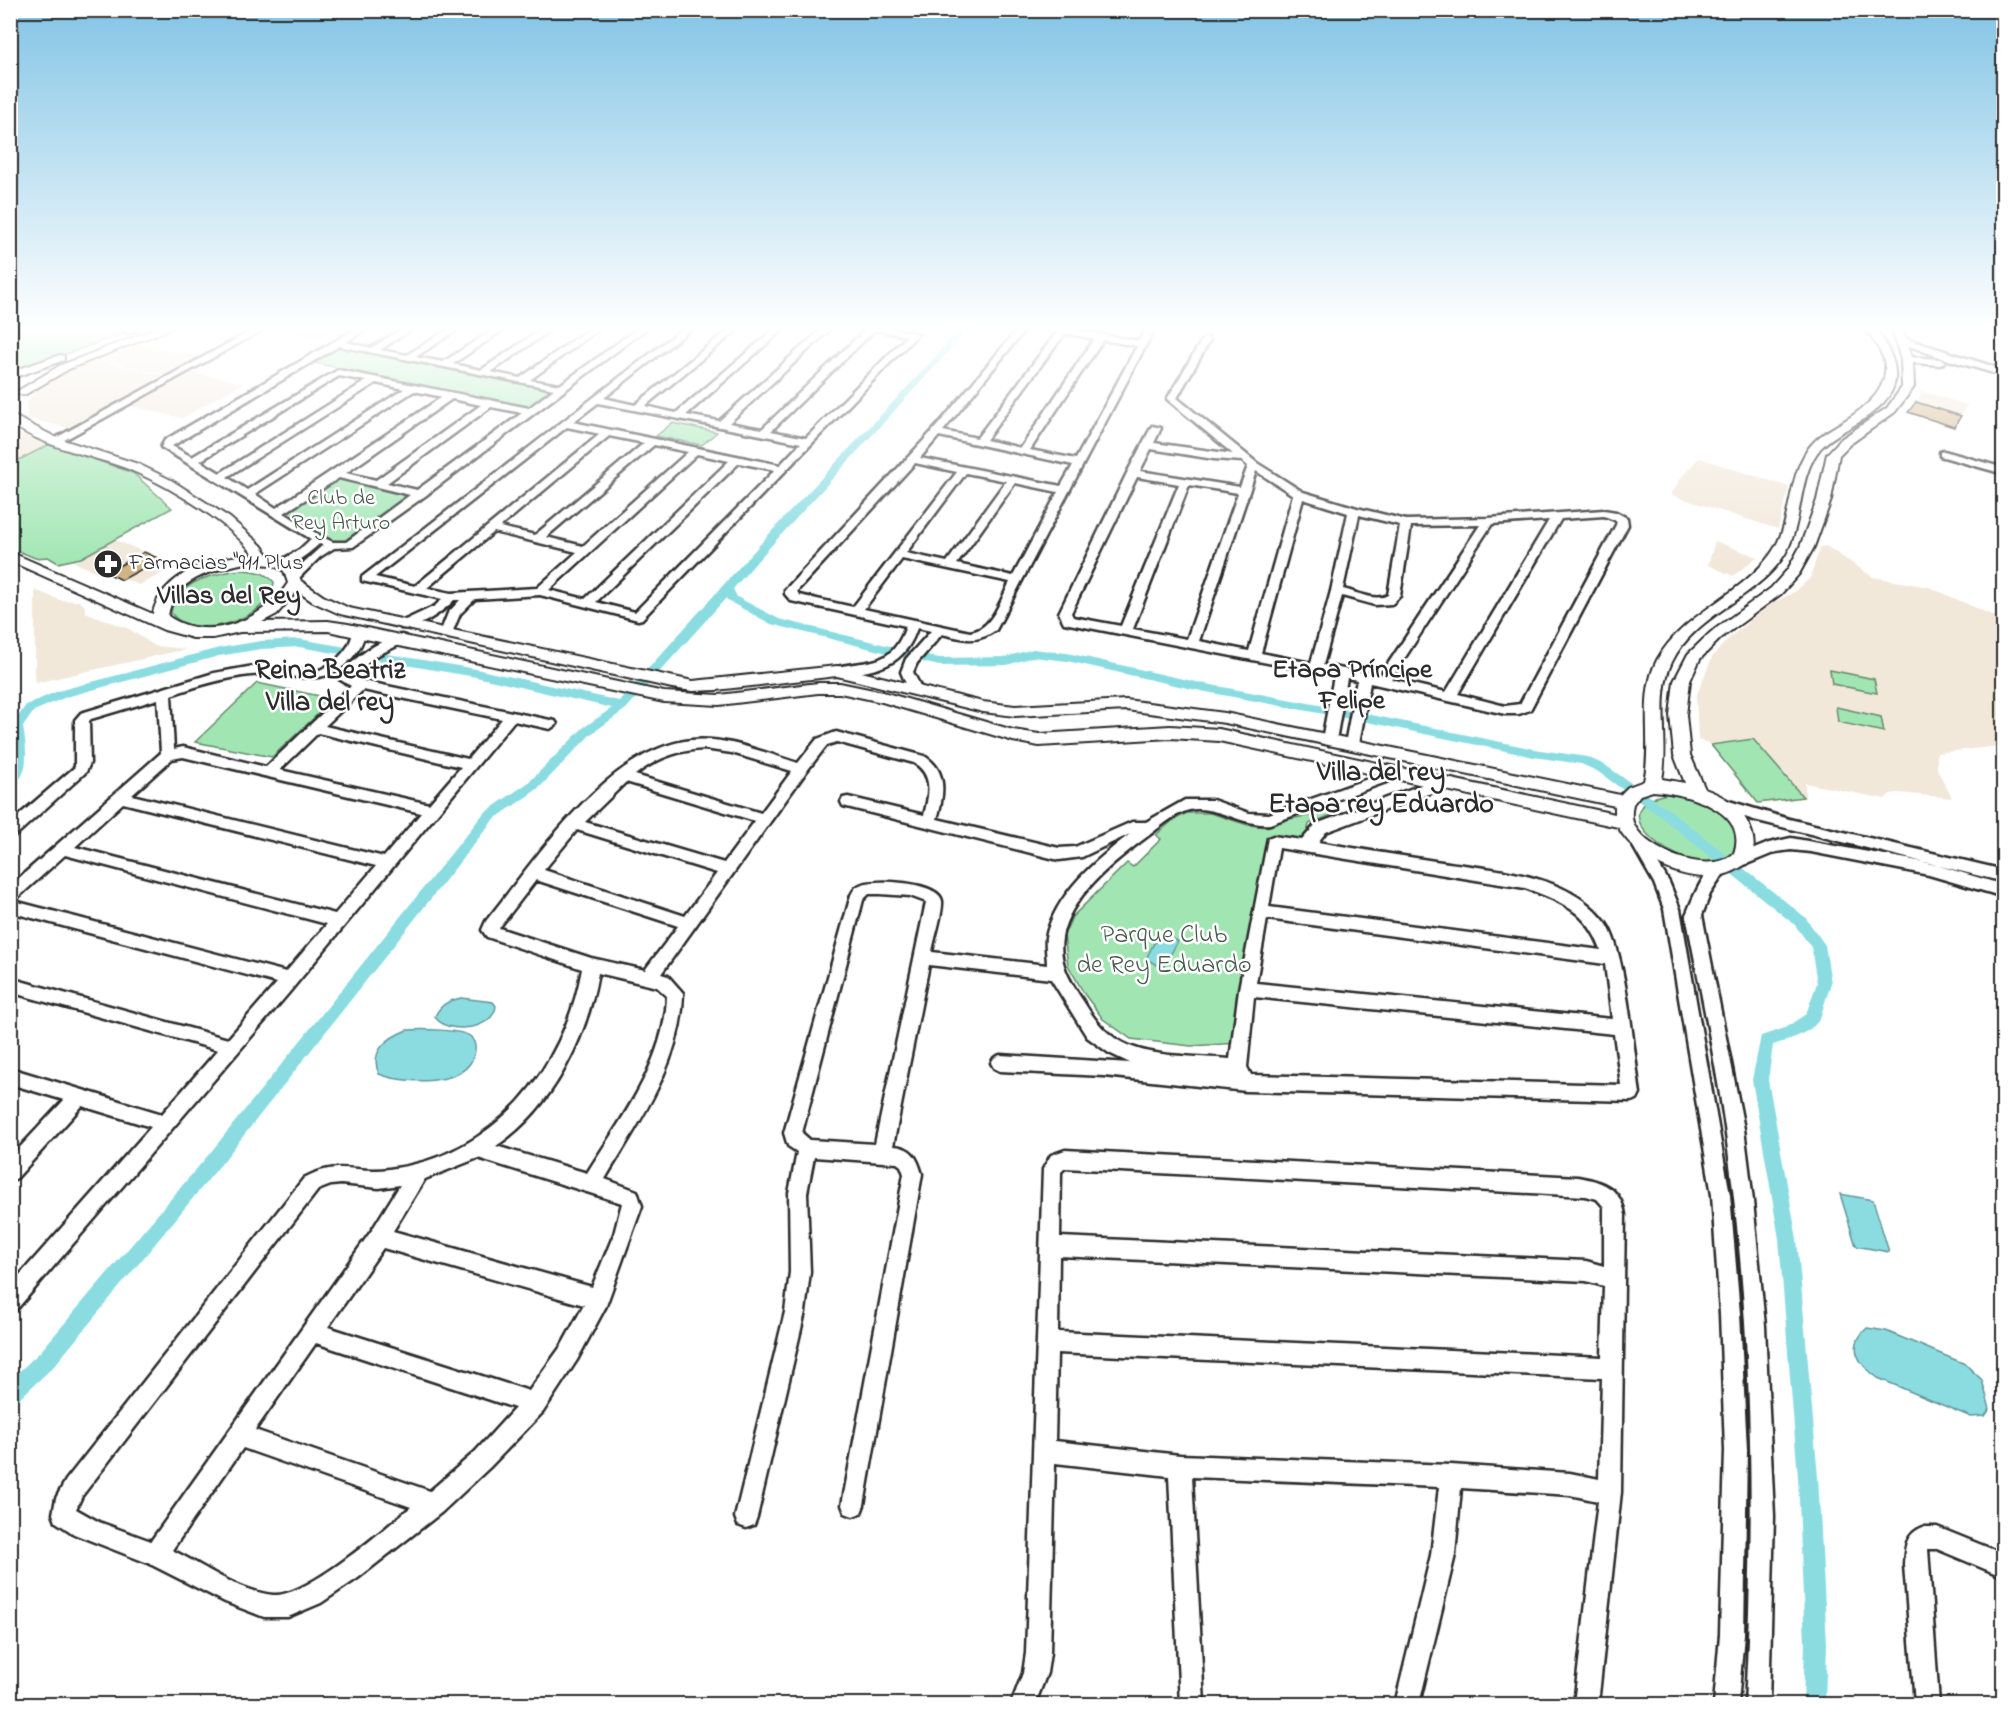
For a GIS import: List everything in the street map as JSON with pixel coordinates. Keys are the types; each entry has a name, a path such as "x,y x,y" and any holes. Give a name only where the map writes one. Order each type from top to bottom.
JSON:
{"street":[{"path":"55,441 119,406"},
{"path":"230,406 169,442 166,447 193,460 318,539 341,547 358,540 538,406"},
{"path":"193,460 282,406"},
{"path":"220,477 333,406"},
{"path":"248,494 384,406"},
{"path":"276,513 435,406"},
{"path":"378,484 486,406"},
{"path":"501,406 531,411"},
{"path":"589,406 366,579 451,597 540,591 638,616 845,406"},
{"path":"627,406 810,442"},
{"path":"678,416 690,406"},
{"path":"721,425 742,406"},
{"path":"764,433 790,406"},
{"path":"961,406 914,460 791,590 795,598 970,636 988,631 1066,490 1109,406"},
{"path":"980,442 1007,406"},
{"path":"1024,451 1054,406"},
{"path":"1156,428 1132,473 1065,617 1072,622 1383,681 1505,710 1519,710 1525,707 1622,525 1623,520 1619,516 1604,513 1556,518 1406,523 1354,511 1299,494 1248,461 1181,406"},
{"path":"1652,785 1657,754 1654,709 1657,679 1665,659 1678,642 1777,558 1789,526 1796,491 1814,449 1857,418 1869,406"},
{"path":"1697,791 1682,755 1678,715 1682,681 1693,657 1716,635 1776,591 1794,571 1807,547 1824,500 1833,454 1845,442 1895,406"},
{"path":"10,414 18,423 55,441 136,468 209,508 260,549 266,560"},
{"path":"567,424 783,470"},
{"path":"416,591 608,432"},
{"path":"938,433 1079,463"},
{"path":"537,539 651,442"},
{"path":"1147,445 1248,461"},
{"path":"540,591 695,451"},
{"path":"1944,454 2004,471"},
{"path":"586,604 736,460"},
{"path":"914,460 1066,490"},
{"path":"1191,645 1243,491 1248,461"},
{"path":"856,611 964,469"},
{"path":"1132,473 1243,491"},
{"path":"337,474 421,494"},
{"path":"950,566 1013,479"},
{"path":"1125,633 1185,482"},
{"path":"1254,657 1299,494"},
{"path":"1316,669 1337,591 1354,511"},
{"path":"1450,696 1556,518"},
{"path":"1383,681 1488,521"},
{"path":"1337,591 1375,601 1388,601 1394,597 1406,523"},
{"path":"492,528 585,550"},
{"path":"282,564 303,552 318,539"},
{"path":"239,627 278,607 290,595 295,580 316,555 331,545"},
{"path":"900,555 1017,580"},
{"path":"10,556 182,632 199,634 239,627 328,626 359,631 446,633 693,686 883,665 894,657 907,641 913,623"},
{"path":"169,627 160,618 160,606 168,594 182,581 223,563 266,560 282,564 290,569 295,580 318,599 403,632 664,697 719,700 818,688 840,688 883,697 1013,735 1039,740 1170,732 1219,735 1624,822"},
{"path":"446,633 454,613 471,596"},
{"path":"451,597 440,608 372,652 346,675 345,679 360,685 550,724"},
{"path":"915,690 907,672 911,662 939,630"},
{"path":"10,832 81,769 83,764 82,720 86,716 214,677 254,670 322,674 328,672 352,649 358,641 359,631"},
{"path":"837,670 983,707 1015,711 1126,705 1225,718 1624,802"},
{"path":"1329,740 1341,673"},
{"path":"1352,744 1364,678"},
{"path":"268,772 360,685"},
{"path":"164,692 168,755"},
{"path":"1337,697 1358,701"},
{"path":"1065,708 1120,715 1128,722 1124,730 1115,737"},
{"path":"1043,710 1027,721 1026,730 1036,735 1079,739"},
{"path":"10,1302 232,1047 512,715"},
{"path":"315,728 470,764"},
{"path":"650,978 822,742 836,737 919,759 929,765 934,772 935,803 929,822"},
{"path":"592,1183 657,1073 676,1011 675,993 662,981 591,965 490,930 575,824 621,776 658,753 688,745 717,746 801,769"},
{"path":"10,896 168,755 183,752 431,810"},
{"path":"1238,1067 1137,1058 1114,1048 1093,1032 1056,973 1054,938 1069,902 1102,862 1146,829 1185,805 1213,805 1259,820 1335,797 1398,773"},
{"path":"621,776 765,819"},
{"path":"1306,846 1322,828 1442,783"},
{"path":"1369,784 1389,804"},
{"path":"1726,1704 1732,1634 1736,1450 1730,1314 1721,1195 1672,909 1661,882 1624,822 1624,802 1634,791 1652,785 1674,785 1697,791 1718,803 1762,819 1810,832 1943,858 2004,876"},
{"path":"120,797 387,862"},
{"path":"1335,797 1354,817"},
{"path":"848,802 1059,854 1077,853 1132,827 1142,826 1146,829"},
{"path":"1718,803 1735,818 1745,834 1745,849 1737,862"},
{"path":"575,824 727,870"},
{"path":"1000,1063 1104,1068 1246,1083 1631,1093 1612,958 1601,928 1582,908 1556,893 1527,882 1273,842 1263,912 1247,990 1238,1067 1246,1083"},
{"path":"1637,842 1661,859 1691,869 1719,869 1774,847 1791,844 1929,869 2004,891"},
{"path":"63,849 338,921"},
{"path":"1719,869 1703,892 1694,915 1744,1199 1758,1358 1761,1638 1757,1704"},
{"path":"534,873 689,924"},
{"path":"853,1505 913,1174 909,1161 902,1155 807,1148 794,1140 793,1133 860,893 872,888 921,892 932,897 934,902 882,1153"},
{"path":"10,906 289,980"},
{"path":"1263,912 1612,958"},
{"path":"921,957 1056,973"},
{"path":"477,1149 592,1183 630,1197 632,1206 599,1299 585,1328 535,1404 493,1450 434,1504 335,1580 306,1597 276,1607 254,1601 155,1554 68,1518 64,1514 67,1498 311,1184 327,1175 386,1179 418,1173 477,1149 513,1120 539,1092 562,1054 578,1021 589,984 591,965"},
{"path":"10,985 232,1047"},
{"path":"1247,990 1621,1027"},
{"path":"10,1076 165,1123"},
{"path":"10,1172 80,1096"},
{"path":"746,1517 795,1312 800,1272 798,1192 807,1148"},
{"path":"1023,1704 1035,1673 1038,1653 1052,1169 1058,1161 1065,1159 1578,1186 1600,1190 1613,1203 1615,1215 1614,1369 1610,1492 1586,1704"},
{"path":"155,1554 379,1237 418,1173"},
{"path":"379,1237 599,1299"},
{"path":"1050,1246 1586,1271 1614,1279"},
{"path":"313,1332 535,1404"},
{"path":"1047,1342 1574,1365 1614,1369"},
{"path":"240,1436 434,1504"},
{"path":"1044,1451 1180,1466 1451,1476 1570,1484 1610,1492"},
{"path":"1180,1466 1192,1704"},
{"path":"1407,1704 1443,1555 1451,1476"},
{"path":"1927,1704 1917,1545 1923,1538 1937,1538 2004,1566"}],"shaded area":[{"path":"27,406 110,406 69,428 27,418"},
{"path":"131,406 203,406 182,418"},
{"path":"1928,406 1966,406 1961,416"},
{"path":"11,431 49,444 11,464"},
{"path":"1699,458 1789,487 1778,529 1671,495 1683,475"},
{"path":"115,540 142,551 101,574 74,562"},
{"path":"1715,541 1757,557 1733,576 1708,565"},
{"path":"1826,546 1873,577 1929,587 2003,620 2003,737 1999,746 1937,753 1937,769 1952,798 1898,793 1890,794 1885,799 1805,783 1805,798 1758,804 1708,743 1698,740 1696,697 1712,657 1729,638 1769,605 1796,591 1810,578 1820,547"},
{"path":"161,559 177,566 139,585 125,579"},
{"path":"35,590 60,600 79,601 85,606 85,612 129,629 155,646 187,649 35,683"}],"green space":[{"path":"672,423 717,432 702,445 656,436"},
{"path":"50,444 133,473 172,508 81,558 58,563 48,557 35,558 11,548 11,464"},
{"name":"Club de Rey Arturo","path":"337,474 421,494 358,540 331,545 276,513"},
{"path":"242,570 260,573 274,582 270,595 260,607 247,616 230,623 196,626 181,622 171,613 174,602 188,587 209,577"},
{"path":"1830,670 1874,679 1877,693 1832,684"},
{"path":"257,683 334,699 272,757 195,742"},
{"path":"1836,707 1881,717 1884,732 1838,722"},
{"path":"1753,739 1803,797 1758,803 1711,745"},
{"path":"1667,794 1698,800 1723,815 1730,823 1737,840 1732,855 1712,862 1694,860 1676,854 1647,834 1640,822 1639,811 1648,801"},
{"name":"Parque Club de Rey Eduardo","path":"1337,810 1339,812 1309,824 1306,839 1274,836 1239,1043 1191,1046 1131,1039 1103,1019 1085,995 1068,965 1064,935 1072,917 1127,863 1133,867 1161,839 1156,835 1172,821 1187,813 1210,813 1248,825 1267,827 1285,820"}],"water":[{"path":"1166,937 1178,941 1163,968 1146,959 1154,943"},
{"path":"461,998 493,1002 496,1006 487,1021 478,1025 457,1028 440,1022 435,1016 442,1006"},
{"path":"407,1030 440,1030 466,1034 473,1041 474,1055 459,1073 447,1078 418,1081 379,1074 376,1059 378,1052 387,1041"},
{"path":"1840,1194 1873,1200 1889,1252 1856,1246"},
{"path":"1867,1328 1886,1331 1965,1364 1982,1380 1990,1409 1985,1416 1971,1417 1878,1378 1865,1367 1856,1349 1857,1342"}],"building":[{"path":"1913,406 1929,406 1961,416 1954,427 1908,412"},
{"path":"144,552 160,559 122,580 106,573"}],"waterway":[{"path":"728,589 755,556 894,406"},
{"path":"622,706 728,589"},
{"path":"728,589 732,599 775,622 939,662 1007,661 1033,653 1067,657 1201,687 1367,718 1534,753 1583,760 1601,768 1666,814 1800,921 1818,945 1824,983 1812,1018 1790,1033 1766,1041 1760,1080 1788,1239 1808,1477 1816,1644 1814,1704"},
{"path":"10,782 15,777 20,764 17,727 30,708 62,694 219,652 261,645 299,643 476,673 622,706"},
{"path":"10,1394 47,1359 216,1158 488,817 534,785 587,731 622,706"}],"place":[{"name":"Farmacias \"911 Plus","path":"108,564"}],"district":[{"name":"Villas del Rey","path":"229,596"},
{"name":"Etapa Príncipe Felipe","path":"1352,686"},
{"name":"Reina Beatriz Villa del rey","path":"330,687"},
{"name":"Villa del rey Etapa rey Eduardo","path":"1381,789"}]}
